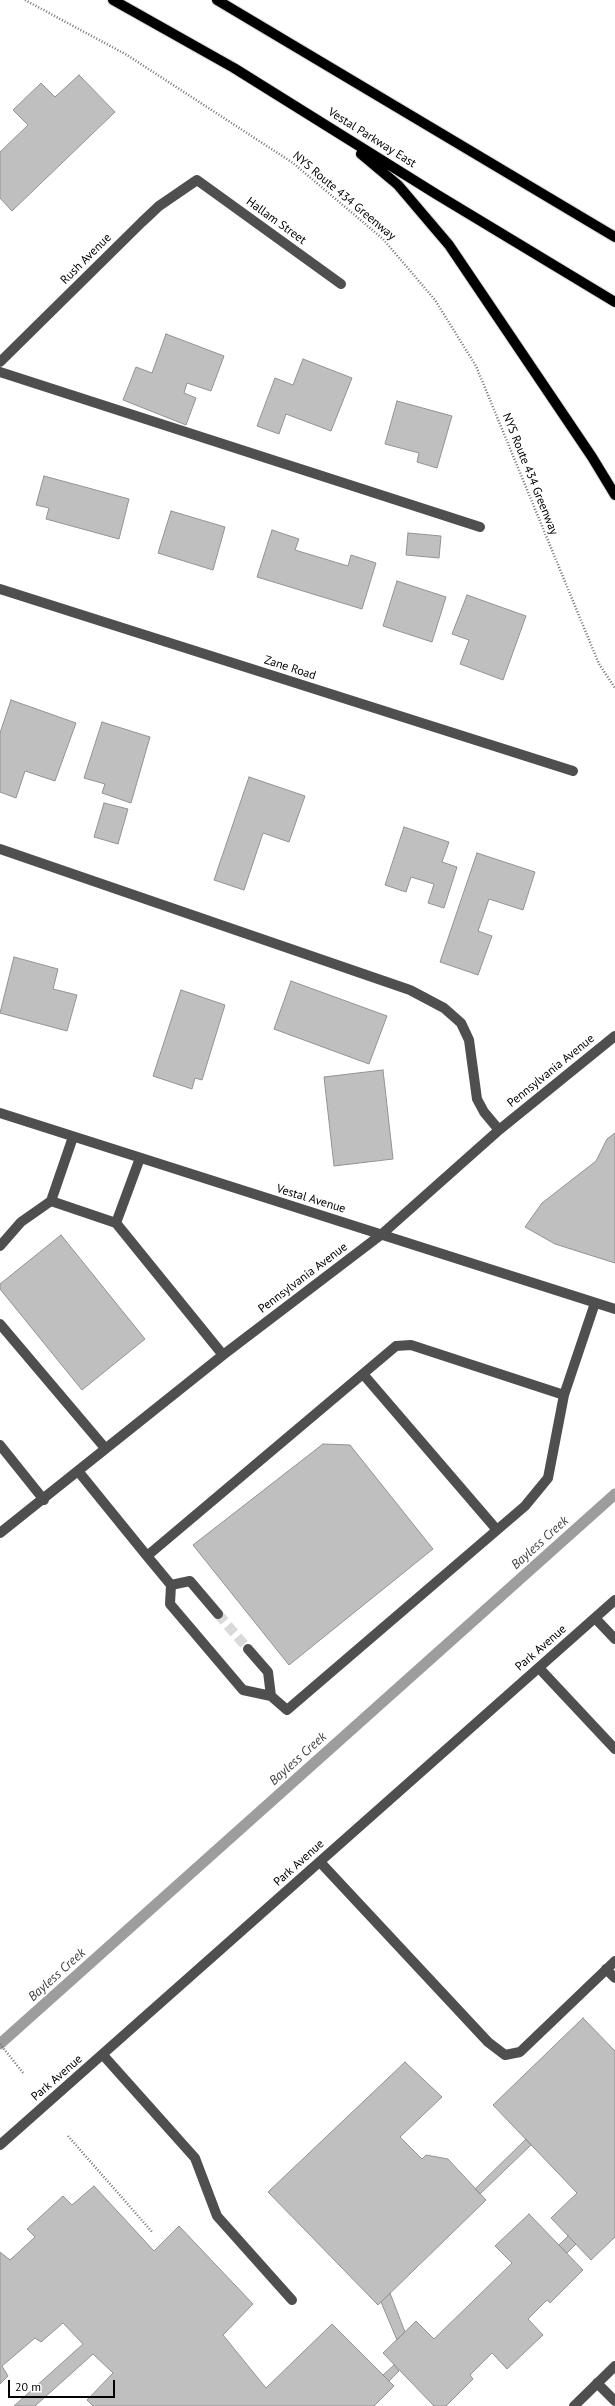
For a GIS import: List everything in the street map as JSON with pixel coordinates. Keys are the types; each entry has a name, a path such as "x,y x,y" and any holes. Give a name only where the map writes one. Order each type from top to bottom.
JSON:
{"main road":[{"name":"Vestal Parkway East","path":"113,0 227,64 436,194 615,302"},
{"path":"217,0 615,237"},
{"path":"300,109 352,146 393,180 433,225 592,457 615,496"}],"street":[{"name":"Hallam Street","path":"196,180 341,284"},
{"name":"Rush Avenue","path":"0,362 159,206 196,180"},
{"path":"0,372 480,527"},
{"name":"Zane Road","path":"0,589 573,771"},
{"path":"0,849 410,990 444,1008 460,1023 469,1040 477,1099 484,1112 499,1130"},
{"name":"Pennsylvania Avenue","path":"0,1533 44,1500 105,1448 223,1355 382,1234 499,1130 615,1036"},
{"name":"Vestal Avenue","path":"0,1113 615,1309"},
{"path":"0,1246 21,1222 51,1201 73,1137"},
{"path":"116,1224 140,1158"},
{"path":"51,1201 116,1224 223,1355"},
{"path":"78,1471 171,1585 170,1604 243,1690 271,1696 287,1710 525,1506 548,1478 564,1395 595,1303"},
{"path":"0,1324 105,1448"},
{"path":"146,1556 396,1346 412,1345 564,1395"},
{"path":"363,1374 497,1530"},
{"path":"0,1445 44,1500"},
{"path":"171,1585 190,1582 218,1614"},
{"name":"Park Avenue","path":"0,2145 615,1600"},
{"path":"595,1618 615,1639"},
{"path":"248,1649 268,1672 271,1696"},
{"path":"539,1668 615,1749"},
{"path":"320,1862 488,2042 505,2055 520,2052 615,1961"},
{"path":"606,1969 615,1978"},
{"path":"103,2055 195,2158 217,2216 292,2300"},
{"path":"574,2406 615,2366"},
{"path":"597,2383 615,2401"}],"path":[{"name":"NYS Route 434 Greenway","path":"25,0 127,55 286,159 383,239 435,300 476,366 598,664 615,688"},
{"path":"0,2044 24,2074"},
{"path":"68,2136 153,2233"}],"building":[{"path":"79,75 115,112 12,211 0,198 0,152 28,125 13,110 41,83 55,97"},
{"path":"166,334 224,356 211,391 187,383 184,393 196,398 186,425 123,400 136,367 152,373"},
{"path":"303,359 352,378 331,431 286,414 279,434 257,426 275,378 293,385"},
{"path":"397,401 452,416 437,468 417,462 419,453 385,444"},
{"path":"44,476 129,499 119,539 46,519 49,508 36,505"},
{"path":"171,511 225,527 213,570 158,553"},
{"path":"272,530 299,539 295,550 348,566 351,555 376,563 362,609 257,577"},
{"path":"408,533 441,536 439,558 406,555"},
{"path":"397,581 446,597 432,642 383,626"},
{"path":"467,595 526,616 503,680 460,664 469,640 452,634"},
{"path":"11,700 76,723 55,781 25,771 16,798 0,792 0,733"},
{"path":"102,722 150,737 131,803 102,793 105,784 84,778"},
{"path":"249,777 305,796 289,842 263,833 244,890 214,880"},
{"path":"104,803 128,809 118,844 94,837"},
{"path":"404,827 449,842 442,862 457,867 444,908 428,903 434,884 411,877 406,892 385,885"},
{"path":"477,853 535,872 523,910 489,899 478,931 492,936 478,975 440,962"},
{"path":"14,957 58,969 53,989 77,995 67,1031 0,1013"},
{"path":"291,981 387,1016 369,1064 274,1029"},
{"path":"181,990 225,1005 202,1080 195,1078 192,1089 153,1076"},
{"path":"383,1070 393,1159 334,1166 324,1077"},
{"path":"615,1133 615,1263 555,1244 525,1227 542,1203 596,1161 607,1139"},
{"path":"61,1235 145,1339 82,1390 0,1289 0,1284"},
{"path":"323,1444 350,1445 433,1549 289,1665 193,1545"},
{"path":"583,2018 615,2051 615,2237 591,2260 551,2218 577,2193 493,2105"},
{"path":"405,2062 442,2097 400,2137 422,2159 426,2155 448,2159 486,2200 378,2305 268,2192"},
{"path":"526,2139 531,2145 480,2194 475,2189"},
{"path":"94,2186 154,2251 179,2226 253,2304 223,2335 266,2388 332,2324 394,2386 374,2406 93,2406 87,2400 113,2373 93,2354 35,2406 14,2406 83,2344 63,2323 41,2342 35,2338 2,2366 8,2376 0,2384 0,2252 10,2260 35,2237 27,2229 63,2196 72,2205"},
{"path":"529,2214 583,2270 550,2303 547,2300 528,2319 543,2335 507,2369 492,2353 470,2375 473,2379 446,2406 434,2406 383,2353 416,2321 434,2339 512,2263 495,2246"},
{"path":"568,2236 576,2244 567,2253 559,2245"},
{"path":"390,2293 405,2332 397,2340 381,2302"},
{"path":"394,2365 399,2371 389,2381 383,2375"}],"waterway":[{"name":"Bayless Creek","path":"0,2044 615,1494"}],"tunnel":[{"path":"218,1614 248,1649"}]}
